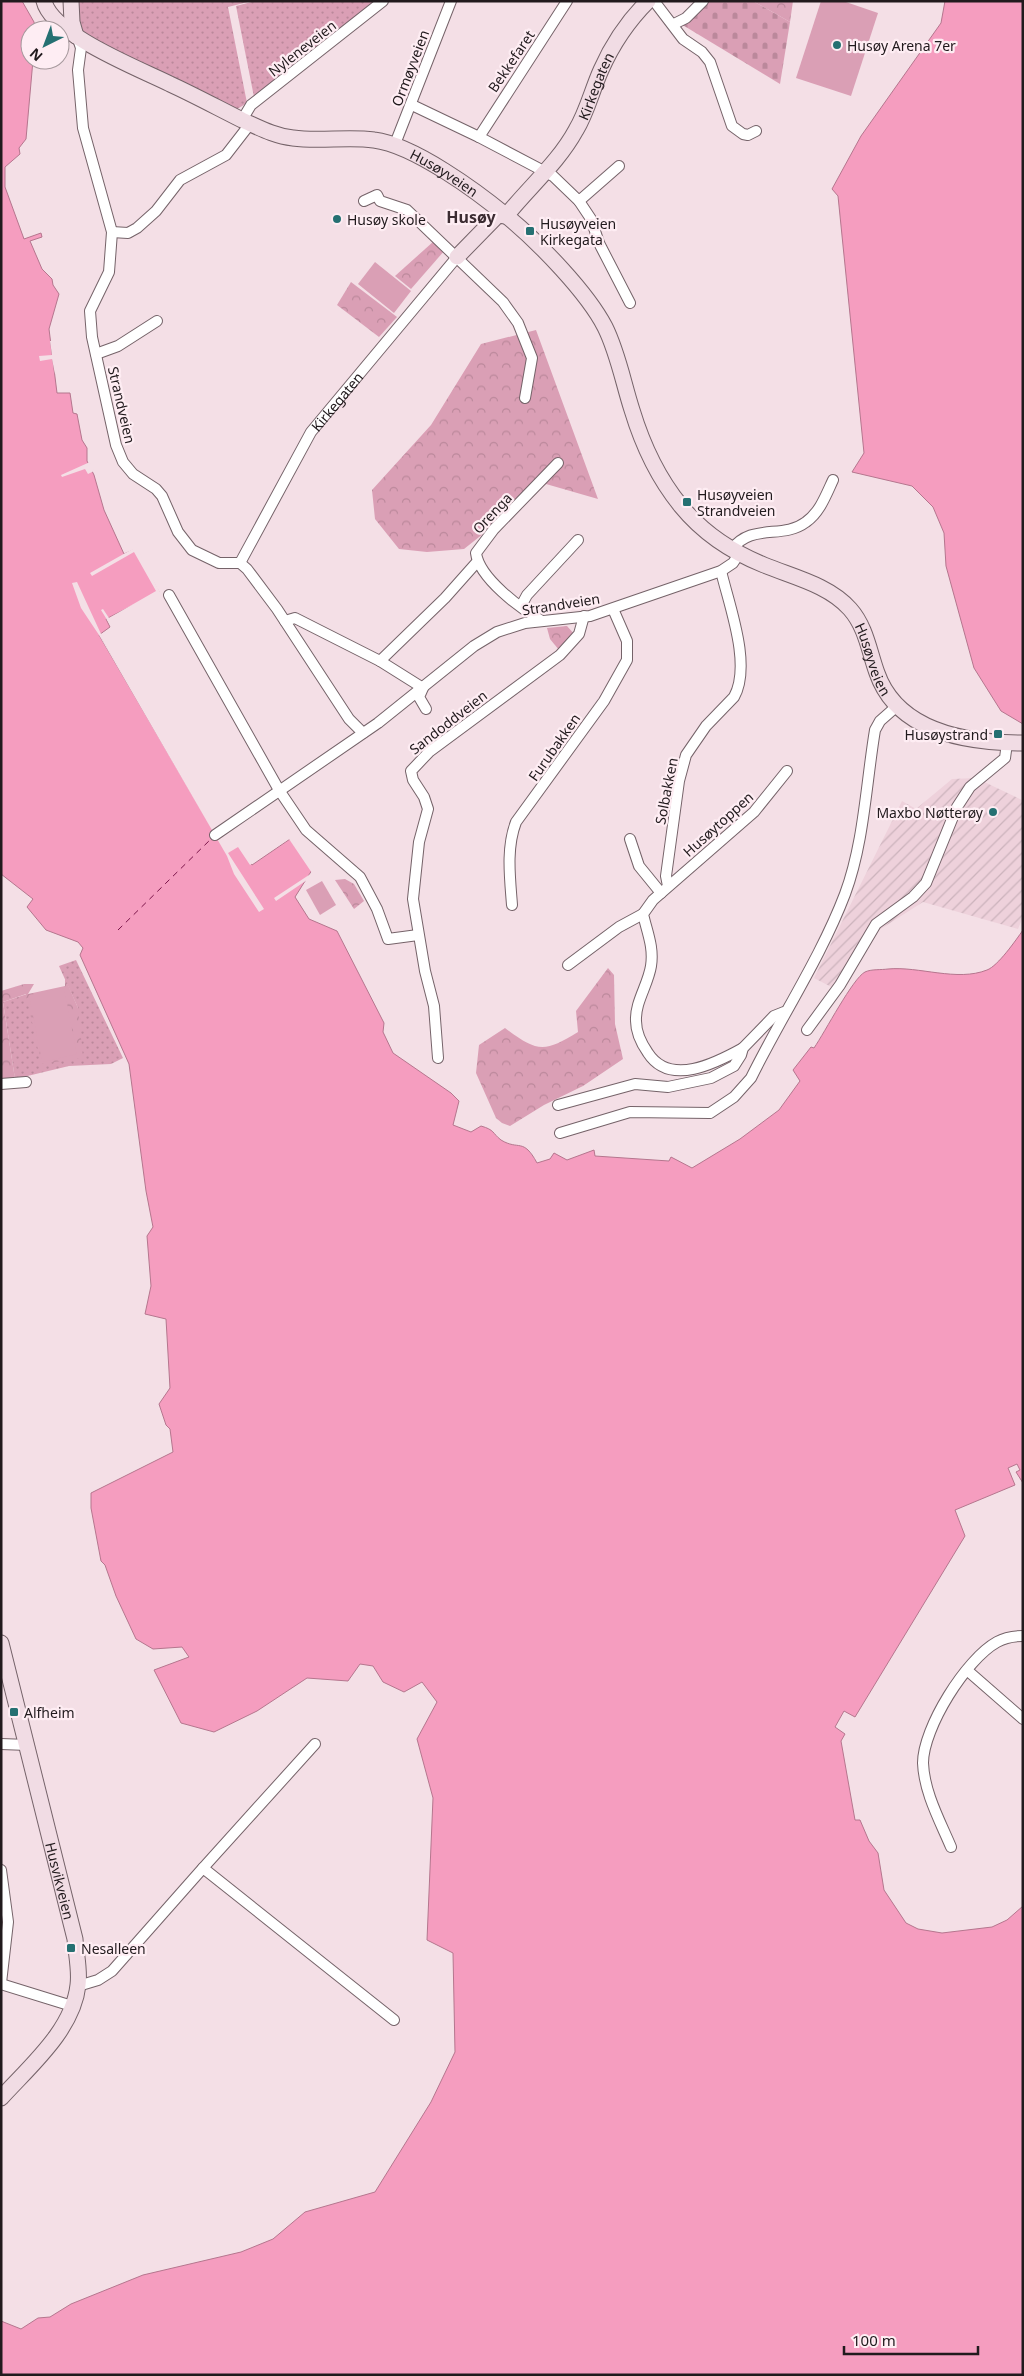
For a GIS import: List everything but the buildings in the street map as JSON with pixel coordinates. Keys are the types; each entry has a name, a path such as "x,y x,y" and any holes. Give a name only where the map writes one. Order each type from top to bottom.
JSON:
{"main road":[{"name":"Husøyveien","path":"44,1 48,12 76,36 101,51 246,122 268,132 292,138 374,140 395,144 437,167 506,216 558,264 597,314 614,349 640,433 665,484 696,522 735,552 819,587 843,602 862,626 877,676 884,690 896,706 915,721 940,732 978,741 1023,743"},
{"path":"71,1 72,22 76,36"},
{"name":"Kirkegaten","path":"456,257 498,215 506,216 545,172 577,128 601,70 618,39 635,14 648,1"},
{"name":"Husvikveien","path":"1,1643 75,1939 78,1986 72,2006 51,2042 1,2098"}],"street":[{"name":"Nyleneveien","path":"112,232 128,233 138,228 156,211 180,180 226,155 246,122 251,105 383,1"},
{"name":"Ormøyveien","path":"395,144 412,105 451,1"},
{"name":"Bekkefaret","path":"479,137 567,1"},
{"path":"654,1 674,24 683,39 702,52 710,62 732,126 743,134 748,135 756,131"},
{"path":"674,24 686,18 703,1"},
{"name":"Strandveien","path":"76,36 81,48 78,70 83,128 112,232 109,272 90,311 92,338 110,421 123,462 133,474 156,489 162,496 178,532 192,550 219,563 240,563"},
{"path":"412,105 479,137 553,176 579,201 591,219 599,243 630,302"},
{"path":"579,201 619,166"},
{"path":"364,201 378,195 380,201 407,210 503,302 526,339 532,358 525,398"},
{"name":"Kirkegaten","path":"240,563 311,432 456,257"},
{"name":"Strandveien","path":"96,354 118,346 157,322"},
{"name":"Orenga","path":"477,562 476,553 484,540 558,463"},
{"path":"735,552 738,541 747,536 785,530 805,524 821,505 833,480"},
{"path":"521,606 527,595 578,540"},
{"name":"Strandveien","path":"215,835 363,733 474,646 497,632 516,625 584,616 613,609 721,571 733,563 735,552"},
{"path":"380,660 445,598 477,562 499,589 542,621"},
{"path":"240,563 247,569 284,621 349,719 363,733"},
{"name":"Solbakken","path":"665,889 682,765 694,742 739,689 739,647 721,571"},
{"path":"169,595 279,790 306,830 360,877 371,897 388,939 418,935"},
{"name":"Furubakken","path":"512,905 510,864 512,834 516,822 604,701 627,660 627,641 613,609"},
{"name":"Sandoddveien","path":"438,1058 434,1006 418,935 413,898 419,842 428,809 424,797 413,780 411,771 429,752 560,655 579,634 584,616"},
{"path":"284,621 296,618 380,660 422,688 419,697 426,709"},
{"path":"560,1133 630,1112 705,1114 717,1110 743,1088 751,1078 784,1012 825,938 845,894 857,856 875,730 880,721 896,706"},
{"path":"807,1030 840,985 876,924 913,897 926,883 957,807 970,787 1006,758 1007,743"},
{"name":"Husøytoppen","path":"568,965 619,927 643,914 648,906 665,889 754,812 787,771"},
{"path":"630,839 639,866 665,889"},
{"path":"643,914 652,947 651,967 636,1019 637,1033 652,1059 668,1069 680,1071 707,1065 743,1048 774,1016 784,1012"},
{"path":"558,1105 635,1084 668,1087 705,1079 734,1066 742,1055 743,1048"},
{"path":"1,1084 26,1082"},
{"path":"951,1847 929,1794 924,1772 924,1755 934,1719 968,1671 995,1643 1023,1636"},
{"path":"968,1671 1023,1719"},
{"path":"1,1744 28,1745"},
{"path":"78,1986 98,1980 112,1972 315,1744"},
{"path":"203,1868 394,2020"},
{"path":"1,1870 8,1922 1,1983 72,2006"}],"shaded area":[{"path":"1,1 22,1 33,20 20,20 20,70 32,70 26,139 19,148 20,154 5,167 5,187 24,239 41,233 42,237 30,241 42,269 52,279 53,285 59,294 49,329 57,393 70,393 73,413 77,414 82,440 87,448 87,461 94,475 104,510 124,554 135,549 159,592 106,619 110,627 99,635 226,852 238,845 252,865 290,839 312,870 295,897 309,919 337,931 384,1023 383,1032 393,1053 451,1093 459,1101 453,1125 471,1132 481,1126 489,1129 501,1140 512,1145 524,1147 537,1163 550,1159 554,1153 567,1160 594,1150 595,1156 669,1161 671,1157 692,1168 740,1139 779,1110 800,1081 793,1070 811,1047 814,1048 846,994 865,972 900,969 963,974 987,970 1006,952 1023,930 1023,1483 1016,1472 1020,1470 1017,1464 1008,1468 1015,1485 955,1510 965,1536 855,1717 844,1711 835,1727 845,1734 841,1741 855,1820 860,1820 869,1841 878,1853 884,1890 906,1923 918,1929 942,1933 992,1927 1007,1920 1023,1906 1023,2375 1,2375 1,2321 21,2329 38,2318 50,2317 71,2304 143,2275 241,2252 273,2239 305,2212 375,2192 431,2102 455,2052 453,1953 427,1940 433,1798 417,1739 437,1702 422,1682 404,1692 383,1682 373,1666 360,1664 348,1681 307,1678 257,1711 214,1732 181,1723 154,1670 189,1657 182,1647 153,1649 136,1639 116,1596 105,1565 101,1561 91,1508 91,1493 173,1452 170,1429 166,1425 159,1404 170,1388 166,1319 145,1314 151,1286 147,1236 153,1227 146,1191 129,1064 80,955 83,948 78,942 46,930 27,907 33,899 1,874"},
{"path":"945,1 1023,1 1023,724 1001,711 974,668 946,566 944,533 933,507 912,486 852,472 864,453 838,196 832,189 861,136 941,23"},
{"path":"976,778 1022,800 1023,803 1023,917 1018,929 923,902 879,930 841,992 814,978 902,801 916,809 952,779"}],"green space":[{"path":"76,1 252,1 228,7 247,103 234,111 92,40 79,28"},
{"path":"255,1 376,1 254,97 236,6"},
{"path":"706,1 753,1 790,22 780,84 681,24"},
{"path":"753,1 793,1 790,22"},
{"name":"Husøy Arena 7er","path":"821,1 843,1 878,13 851,96 796,78"},
{"path":"434,241 445,250 411,289 395,276"},
{"path":"375,262 411,291 394,313 358,284"},
{"path":"351,282 397,317 379,337 337,305"},
{"path":"536,330 598,499 546,484 464,549 427,552 399,549 375,519 372,490 431,425 481,344"},
{"path":"567,626 575,635 559,650 550,639 547,628"},
{"path":"345,879 354,884 364,901 354,909 335,880"},
{"path":"322,881 336,905 320,915 306,890"},
{"path":"76,960 123,1058 111,1064 69,1066 15,1079 3,1002 27,994 78,1008 59,966"},
{"path":"608,968 614,975 615,1024 623,1059 583,1086 544,1105 510,1126 502,1123 496,1118 476,1073 479,1045 505,1028 525,1042 541,1047 557,1044 578,1032 576,1011"},
{"path":"65,978 78,1008 83,1058 41,1064 26,994 3,1002 15,1079 1,1080 1,991 24,984 34,984 28,994 65,986"},
{"path":"64,988 77,1054 42,1062 29,995"}],"pier":[{"path":"50,341 53,341 57,373 55,374 52,359 40,361 39,356 52,355"},
{"path":"90,462 94,471 88,474 85,469 62,477 61,475"},
{"path":"136,547 161,594 109,620 112,628 101,610 103,609 109,618 156,591 134,552 92,576 90,573"},
{"path":"77,582 101,634 112,628 101,637 227,849 239,843 252,862 291,837 315,869 310,878 276,901 274,898 312,873 289,839 250,865 238,847 228,853 264,909 259,912 234,874 227,856 99,635 81,608 72,583"}],"ferry route":[{"path":"118,930 212,838"}],"place":[{"name":"Husøy Arena 7er","path":"837,45"},
{"name":"Husøy skole","path":"337,219"},
{"name":"Husøyveien Kirkegata","path":"530,231"},
{"name":"Husøyveien Strandveien","path":"687,502"},
{"name":"Husøystrand","path":"998,734"},
{"name":"Maxbo Nøtterøy","path":"993,812"},
{"name":"Alfheim","path":"14,1712"},
{"name":"Nesalleen","path":"71,1948"}],"district":[{"name":"Husøy","path":"471,217"}]}
